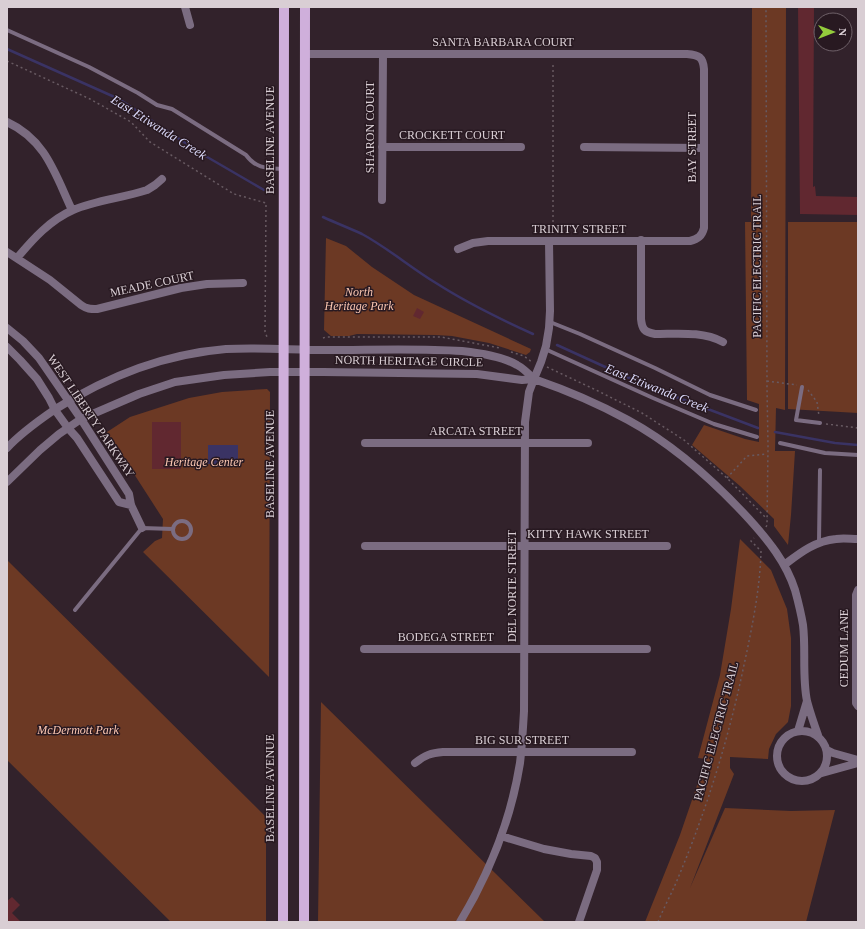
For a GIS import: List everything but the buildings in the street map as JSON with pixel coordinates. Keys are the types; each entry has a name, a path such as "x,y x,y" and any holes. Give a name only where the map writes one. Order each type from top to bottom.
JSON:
{"main road":[{"name":"BASELINE AVENUE","path":"283,922 284,7"},
{"path":"304,922 305,7"}],"street":[{"path":"185,7 190,25"},
{"name":"SANTA BARBARA COURT","path":"305,54 687,54 700,57"},
{"name":"SHARON COURT","path":"382,200 383,54"},
{"name":"BAY STREET","path":"700,57 704,63 704,228 700,237"},
{"path":"7,122 20,128 32,138 44,152 72,210"},
{"name":"CROCKETT COURT","path":"382,147 521,147"},
{"path":"584,147 704,148"},
{"path":"7,252 17,258 38,234 60,217 72,210 147,190 155,186 162,179"},
{"name":"TRINITY STREET","path":"458,249 472,243 488,241 690,241 700,237"},
{"path":"641,240 641,319 644,330 648,333 654,334 705,335 723,342"},
{"name":"DEL NORTE STREET","path":"460,922 487,870 501,836 515,788 521,752 524,711 524,443 526,412 530,392 545,348 549,325 549,241"},
{"name":"MEADE COURT","path":"17,258 50,280 86,308 91,309 181,288 207,284 243,283"},
{"name":"WEST LIBERTY PARKWAY","path":"7,328 39,358 81,419 129,494 131,505 142,528"},
{"name":"WEST LIBERTY PARKWAY","path":"7,347 37,379 55,410 77,438 119,502 131,505"},
{"name":"NORTH HERITAGE CIRCLE","path":"8,444 68,400 111,378 170,358 197,353 227,349 450,350 476,352 497,357 515,363 534,379 591,401 628,420 665,444 691,464 712,481 736,505 774,549 784,565 794,588 800,607 803,625 807,700"},
{"name":"NORTH HERITAGE CIRCLE","path":"7,482 40,450 81,419 139,394 175,382 224,375 284,372 462,374 488,375 522,380 534,379"},
{"name":"ARCATA STREET","path":"365,443 588,443"},
{"path":"784,565 804,550 819,542 837,539 858,539"},
{"name":"KITTY HAWK STREET","path":"365,546 668,546"},
{"name":"CEDUM LANE","path":"858,590 856,595 856,704 858,706"},
{"name":"BODEGA STREET","path":"364,649 647,649"},
{"path":"798,731 807,700"},
{"path":"807,700 818,736"},
{"path":"822,773 827,762 827,750 825,744 818,736 808,731 798,731 785,737 780,743 777,758 782,772 794,780 802,782 822,773 858,763"},
{"path":"827,750 858,760"},
{"name":"BIG SUR STREET","path":"416,763 426,755 434,753 632,752"},
{"path":"501,836 544,849 591,856 595,858 598,866 597,870 578,922"}],"lane":[{"path":"7,30 89,67 138,93 157,105 172,109 246,155 250,160 262,168 283,169"},
{"path":"549,325 580,334 710,395 756,410"},
{"path":"545,348 653,398 714,424 757,437"},
{"path":"802,387 796,420 820,424"},
{"path":"780,443 824,453 858,455"},
{"path":"819,542 820,470"},
{"path":"184,520 191,526 192,532 188,537 180,539 175,535 173,529 178,522 184,520"},
{"path":"75,610 142,528 173,529"}],"path":[{"name":"PACIFIC ELECTRIC TRAIL","path":"766,7 767,525"},
{"path":"7,61 90,100 131,122 150,142 234,194 266,204 266,337"},
{"path":"553,232 554,62"},
{"path":"820,424 858,428"},
{"path":"767,519 728,478 747,456 768,454"},
{"name":"PACIFIC ELECTRIC TRAIL","path":"658,922 678,879 706,806 738,694 749,641 760,572 760,551 751,541"}],"green space":[{"path":"752,7 786,7 785,410 776,408 775,451 795,451 788,545 774,526 774,519 740,486 692,445 704,425 745,439 759,442 759,404 747,400 745,222 751,222"},
{"path":"788,222 858,222 858,413 788,409"},
{"name":"North Heritage Park","path":"326,238 346,246 372,267 414,295 531,349 530,352 526,355 489,343 452,336 357,334 349,336 331,336 324,330"},
{"name":"Heritage Center","path":"267,389 270,392 269,677 143,552 155,541 162,538 163,519 107,432 130,417 189,398 222,392"},
{"path":"740,539 771,570 787,609 791,638 791,706 788,722 776,734 769,749 768,759 730,757 730,768 734,774 690,888 725,808 791,811 835,810 806,922 645,922 680,835 706,759 698,758 720,675 731,609"},
{"name":"McDermott Park","path":"7,560 266,817 266,922 171,922 7,760"},
{"path":"321,702 545,922 318,922"}],"shaded area":[{"path":"208,445 238,445 238,464 208,464"}],"waterway":[{"name":"East Etiwanda Creek","path":"7,49 119,99 202,154 264,190"},
{"name":"East Etiwanda Creek","path":"323,217 362,234 460,297 496,317 533,334"},
{"name":"East Etiwanda Creek","path":"557,345 647,386 758,428"},
{"name":"East Etiwanda Creek","path":"775,432 835,443 858,445"}]}
